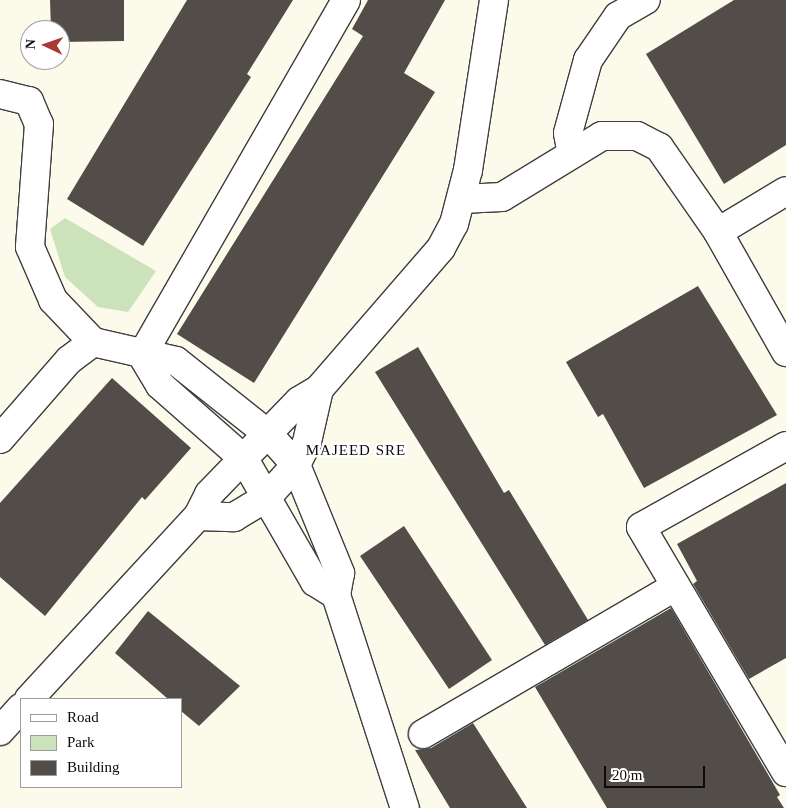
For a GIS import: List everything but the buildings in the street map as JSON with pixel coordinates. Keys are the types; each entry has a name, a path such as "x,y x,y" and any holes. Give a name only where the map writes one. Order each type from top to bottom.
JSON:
{"street":[{"path":"142,354 346,0"},
{"path":"30,698 198,516 209,494 270,435 299,400 319,389 441,248 462,199 494,0"},
{"path":"572,154 568,133 588,60 618,16 646,0"},
{"path":"0,94 29,101 39,124 30,247 36,267 53,300 93,342 176,362 270,435 296,465 340,573 336,595 405,808"},
{"path":"462,199 502,197 602,136 637,136 659,148 718,232 786,352"},
{"path":"718,232 786,191"},
{"path":"0,439 69,360 93,342"},
{"path":"142,354 160,385 244,459 315,582 336,595"},
{"path":"198,516 234,517 267,497 296,465 315,419 319,389"},
{"path":"786,446 640,527 786,772"},
{"path":"423,734 675,587"},
{"path":"0,731 20,709"}],"green space":[{"path":"65,218 156,271 128,312 98,307 65,277 50,229"}],"district":[{"name":"MAJEED SRE","path":"356,451"}]}
